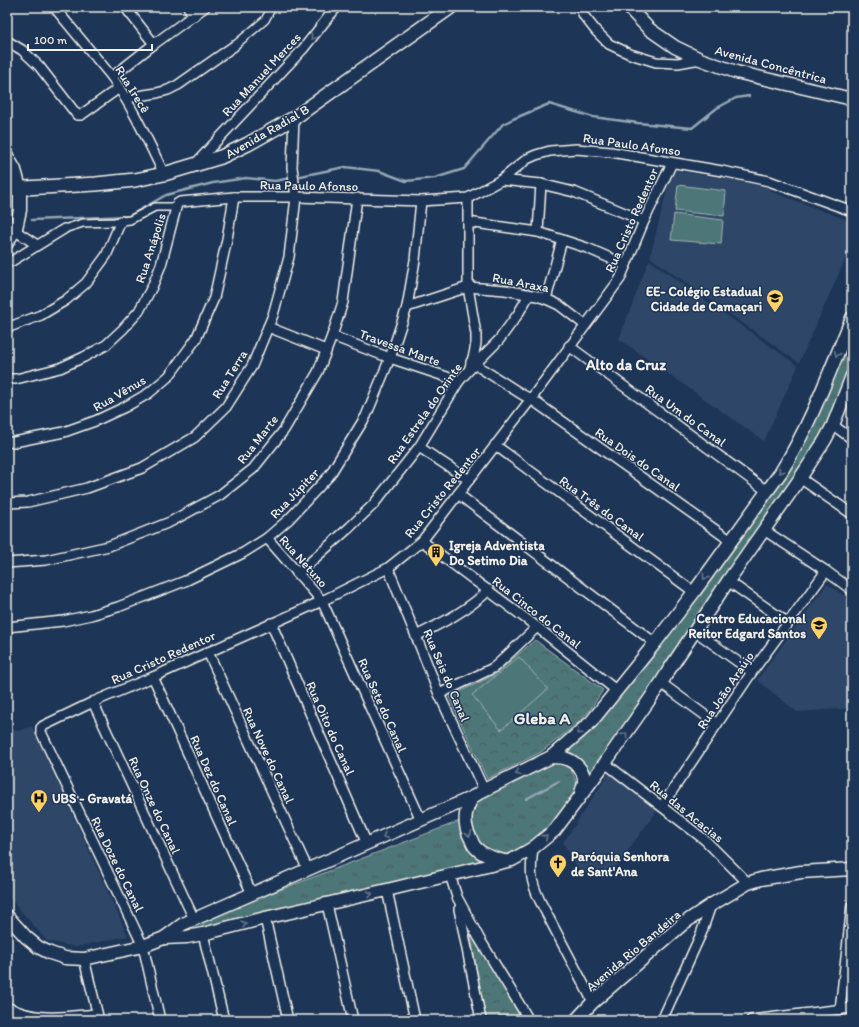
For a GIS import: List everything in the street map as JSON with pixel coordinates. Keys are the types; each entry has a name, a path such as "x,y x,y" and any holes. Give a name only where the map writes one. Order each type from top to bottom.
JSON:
{"main road":[{"name":"Avenida Radial B","path":"14,188 96,184 134,180 164,174 221,157 248,144 294,118 451,7"}],"street":[{"name":"Rua Irecê","path":"54,7 112,77 138,120 164,174"},
{"path":"126,7 154,44"},
{"path":"188,7 194,16"},
{"path":"112,77 205,7"},
{"path":"125,98 157,93 178,85 234,46 265,20 272,7"},
{"name":"Rua Manuel Merces","path":"194,165 303,49 337,7"},
{"path":"580,7 584,16 609,44 630,54 656,62 678,63 700,59"},
{"name":"Avenida Concêntrica","path":"628,7 649,29 674,47 700,59 736,72 852,99"},
{"path":"7,41 22,50 39,66 77,115 81,115 119,88"},
{"name":"Rua Terra","path":"7,503 28,502 87,488 142,468 196,437 226,407 252,366 273,315 289,257 296,196 292,167 294,118"},
{"path":"218,140 218,147 221,157"},
{"name":"Rua Paulo Afonso","path":"177,206 180,202 234,197 296,196 421,201 468,198 501,180 526,160 536,155 550,151 576,149 611,152 722,170 769,181 851,207"},
{"path":"7,156 15,170 14,188 20,210 14,230 7,243"},
{"name":"Rua Cristo Redentor","path":"41,728 93,702 153,677 322,601 388,568 422,541 531,399 620,278 644,221 672,163"},
{"path":"501,180 541,184 574,192 644,221"},
{"path":"538,232 541,184"},
{"name":"Rua Vênus","path":"7,442 14,442 64,432 95,421 125,407 149,393 169,376 196,339 214,298 227,239 234,197"},
{"name":"Rua Marte","path":"7,563 46,560 109,546 170,522 220,495 253,469 284,430 318,372 332,336 343,302 357,198"},
{"path":"468,198 468,287 476,334 476,343 471,366"},
{"name":"Rua Júpiter","path":"7,627 63,621 91,615 118,607 185,582 244,553 267,538 289,519 329,476 366,416 390,358 407,307 415,260 421,201"},
{"path":"7,263 64,229 83,223 130,220 155,207 177,206"},
{"name":"Rua Anápolis","path":"7,379 60,368 106,345 123,329 139,311 152,287 161,265 177,206"},
{"path":"7,326 12,326 41,315 66,300 86,283 106,256 121,221"},
{"path":"468,222 538,232 586,248 626,265"},
{"path":"14,230 37,245"},
{"path":"546,299 562,240"},
{"path":"407,307 468,287"},
{"name":"Rua Araxa","path":"468,287 505,290 546,299 559,305 584,325"},
{"name":"Rua Estrela do Orinte","path":"297,574 373,505 419,447 459,381 471,366 499,340 518,314 529,295"},
{"path":"7,916 26,937 38,947 65,958 84,959 143,946 164,938 183,924 194,919 473,797 484,790 551,757 591,722 655,643 694,592 792,455 808,422 852,318"},
{"path":"268,327 326,350"},
{"name":"Travessa Marte","path":"332,336 390,358 459,381"},
{"name":"Rua Um do Canal","path":"570,346 767,491"},
{"name":"Rua Dois do Canal","path":"471,366 531,399 731,541"},
{"path":"164,938 187,937 217,931 265,918 505,862 512,860 533,848 555,830 605,763 728,581 800,478 833,425 852,376"},
{"path":"833,425 852,438"},
{"name":"Rua Três do Canal","path":"495,446 694,592"},
{"path":"419,447 469,480"},
{"path":"800,478 852,514"},
{"path":"458,494 655,643"},
{"path":"764,530 852,590"},
{"name":"Rua Netuno","path":"267,538 322,601"},
{"name":"Rua Cinco do Canal","path":"422,541 489,590 617,690"},
{"name":"Rua Seis do Canal","path":"388,568 439,694 484,790"},
{"name":"Rua João Araújo","path":"662,806 752,672 826,571"},
{"path":"728,581 788,623"},
{"path":"416,636 448,620 476,601 489,590"},
{"name":"Rua Sete do Canal","path":"322,601 421,820"},
{"name":"Rua Oito do Canal","path":"271,623 367,844"},
{"path":"439,694 493,668 537,627"},
{"path":"695,631 752,672"},
{"name":"Rua Nove do Canal","path":"208,652 308,870"},
{"name":"Rua Dez do Canal","path":"153,677 252,894"},
{"path":"660,683 717,724"},
{"name":"Rua Onze do Canal","path":"93,702 194,919"},
{"name":"Rua Doze do Canal","path":"41,728 41,732 143,946 160,1020"},
{"path":"551,757 570,760 580,769 584,780 580,796"},
{"name":"Rua das Acacias","path":"605,763 705,840 748,883"},
{"path":"473,797 466,810 467,832 476,848 505,862"},
{"path":"533,848 531,876 534,887 593,1002"},
{"name":"Avenida Rio Bandeira","path":"576,1020 593,1002 684,923 748,883 761,879 801,872 852,869"},
{"path":"450,875 457,897 481,1020"},
{"path":"387,890 415,1020"},
{"path":"457,897 479,938 529,1020"},
{"path":"327,904 353,1020"},
{"path":"662,1020 701,934 711,905"},
{"path":"840,1010 852,905"},
{"path":"210,912 208,918 209,923 217,931"},
{"path":"265,918 288,1020"},
{"path":"203,934 224,1020"},
{"path":"7,1007 28,1015 55,1018 98,1017 84,959"},
{"path":"751,1020 852,1008"}],"shaded area":[{"name":"EE- Colégio Estadual Cidade de Camaçari","path":"672,170 773,186 770,191 852,222 852,244 799,363 650,257"},
{"path":"649,260 798,366 764,441 619,339"},
{"name":"Centro Educacional Reitor Edgard Santos","path":"827,584 852,601 852,708 797,712 757,680"},
{"name":"UBS - Gravatá","path":"32,726 128,936 75,947 47,941 7,895 7,728 18,731"},
{"path":"609,773 658,809 608,878 581,873 563,843"}],"green space":[{"path":"678,185 726,191 724,216 675,211"},
{"path":"674,214 723,220 721,244 671,240"},
{"path":"852,330 852,376 833,425 580,796 580,767 551,757 591,722 794,457 814,424"},
{"path":"535,640 603,690 590,710 576,725 541,752 487,779 449,697 494,675"},
{"path":"519,657 548,689 501,730 472,695"},
{"path":"554,762 568,767 577,784 564,811 557,819 535,839 518,850 510,853 497,853 481,845 476,839 472,823 472,812 476,802 483,796"},
{"path":"465,819 476,848 505,862 158,938 196,922"},
{"path":"469,925 523,1020 485,1020"}],"waterway":[{"path":"296,177 345,167 379,171 406,181 435,178 464,169 503,124 549,104 593,117 692,128 717,108 736,98 749,96"},
{"path":"32,220 129,216 166,195 213,183 246,178 275,181 291,178"},
{"path":"526,799 559,781"}],"place":[{"name":"EE- Colégio Estadual Cidade de Camaçari","path":"775,313"},
{"name":"Igreja Adventista Do Setimo Dia","path":"436,567"},
{"name":"Centro Educacional Reitor Edgard Santos","path":"819,640"},
{"name":"UBS - Gravatá","path":"39,813"},
{"name":"Paróquia Senhora de Sant'Ana","path":"558,878"}],"district":[{"name":"Alto da Cruz","path":"626,365"},
{"name":"Gleba A","path":"542,718"}]}
